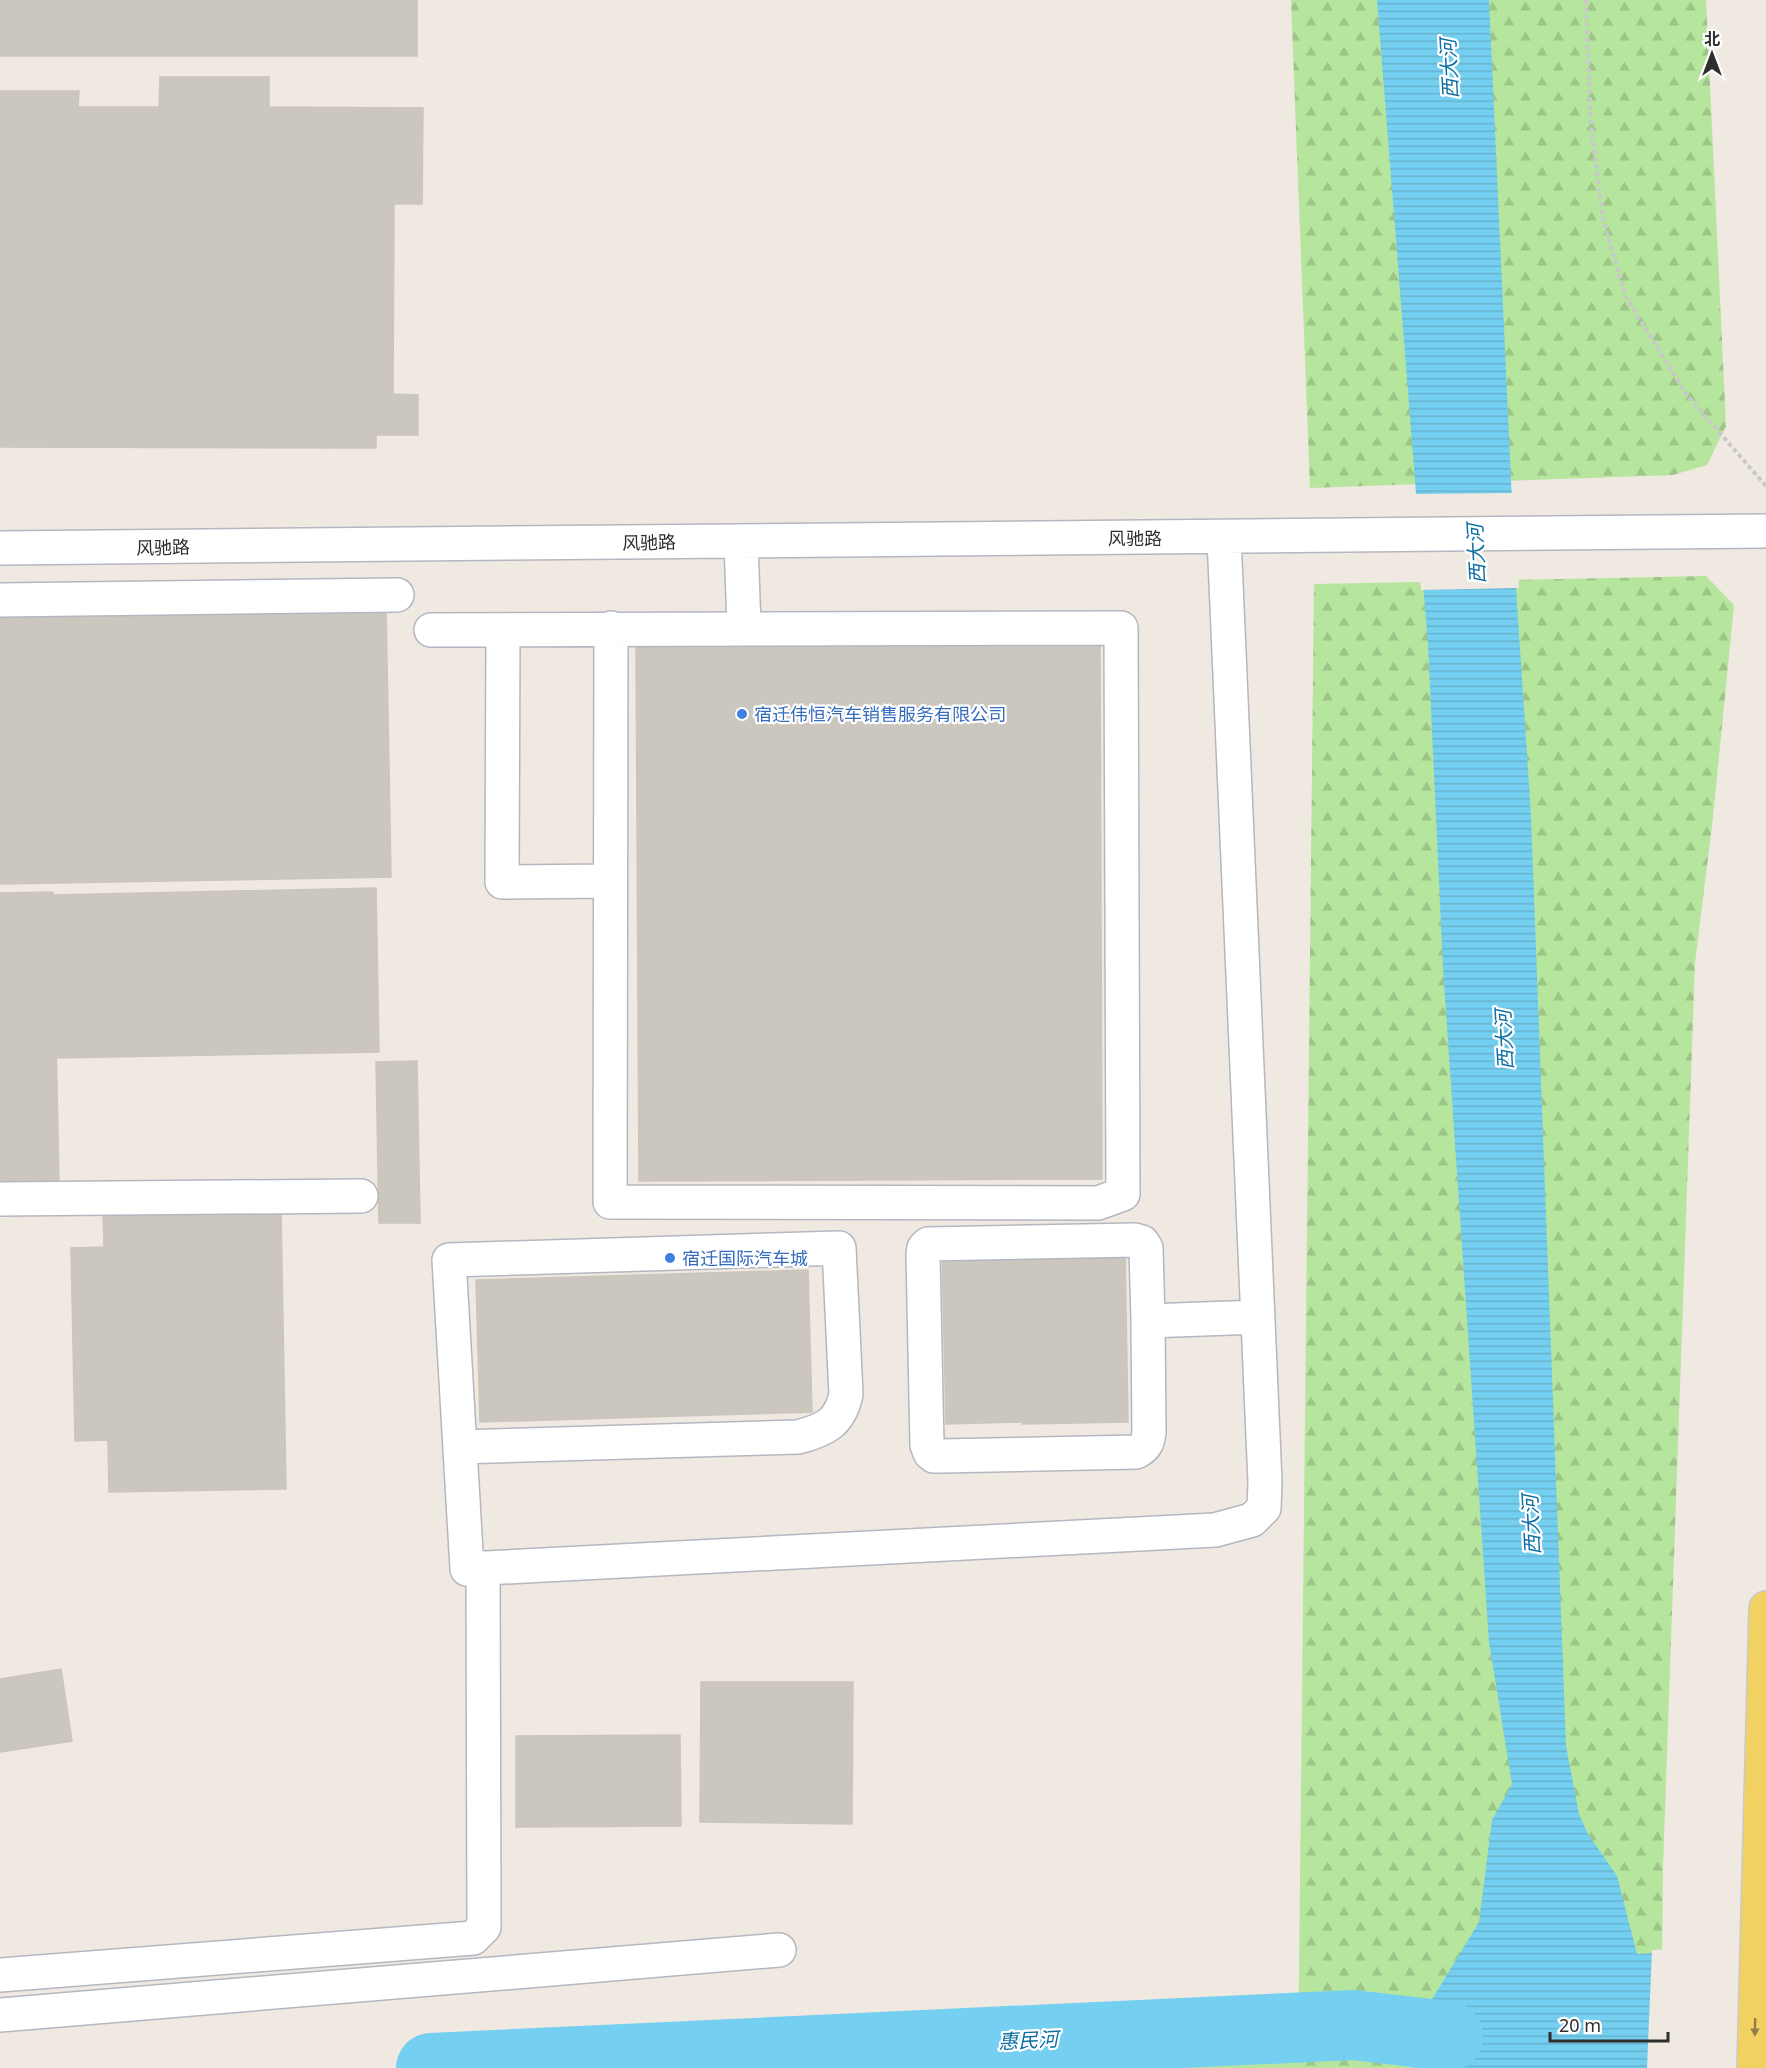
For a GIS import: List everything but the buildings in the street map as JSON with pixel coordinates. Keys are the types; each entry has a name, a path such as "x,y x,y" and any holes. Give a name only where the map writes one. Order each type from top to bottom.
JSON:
{"main road":[{"path":"1754,2068 1766,1608"}],"street":[{"name":"风驰路","path":"0,548 1766,531"},
{"path":"460,1447 798,1437 816,1432 831,1424 842,1411 846,1394 840,1248 449,1260 467,1569 1203,1531 1252,1520 1264,1508 1265,1482 1224,537"},
{"path":"741,541 744,628"},
{"path":"79,548 80,599"},
{"path":"0,600 397,595"},
{"path":"430,630 611,628 1121,628 1123,1194 1098,1203 610,1202 611,628"},
{"path":"503,630 502,882 610,881"},
{"path":"0,1199 361,1196"},
{"path":"1135,1240 1142,1242 1146,1248 1148,1321 1149,1432 1148,1442 1143,1449 1136,1452 941,1456 934,1456 930,1453 927,1445 923,1254 928,1244 1135,1240"},
{"path":"1148,1321 1258,1317"},
{"path":"0,1975 473,1938 484,1928 483,1568"},
{"path":"0,2015 779,1950"}],"path":[{"path":"1586,0 1591,126 1603,219 1626,297 1686,394 1766,486"}],"green space":[{"path":"1291,0 1706,0 1726,426 1707,465 1673,475 1310,488"},
{"path":"1706,576 1734,605 1713,817 1695,963 1663,1868 1661,2068 1298,2068 1314,584"},
{"path":"1298,2052 1298,2068 987,2068"}],"water":[{"name":"西大河","path":"1377,0 1489,0 1516,588 1531,815 1566,1746 1579,1814 1588,1834 1617,1876 1637,1954 1766,1947 1766,2068 1415,2068 1353,2025 1431,2001 1479,1922 1492,1820 1512,1784 1489,1642 1443,968 1428,645"}],"pier":[{"path":"1514,493 1519,588 1421,590 1413,494"},
{"path":"1766,1944 1766,2068 1647,2068 1652,1950"}],"waterway":[{"name":"惠民河","path":"431,2068 1353,2025 1448,2036"}],"place":[{"name":"宿迁伟恒汽车销售服务有限公司","path":"742,714"},
{"name":"宿迁国际汽车城","path":"670,1258"}]}
